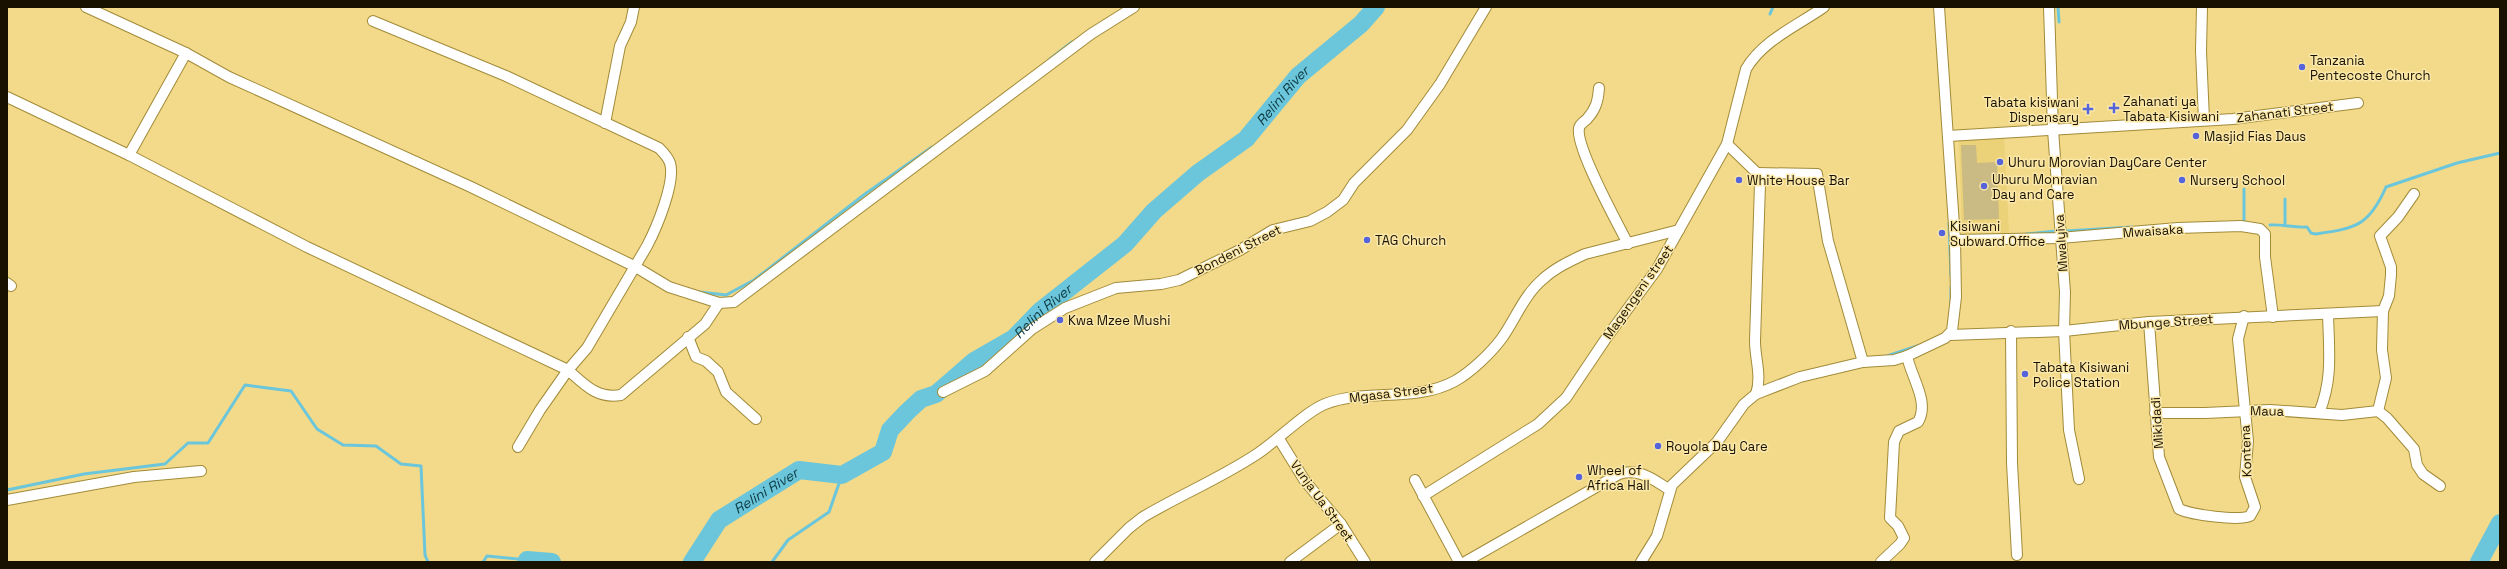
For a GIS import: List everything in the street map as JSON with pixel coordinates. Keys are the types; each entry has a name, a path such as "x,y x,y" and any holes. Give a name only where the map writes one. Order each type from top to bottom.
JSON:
{"street":[{"path":"86,7 186,53 229,77 471,187 634,266 669,287 719,303 734,302 765,280 898,178 1091,34 1134,7"},
{"path":"604,123 620,46 630,22 634,7"},
{"name":"Bondeni Street","path":"943,392 985,371 1032,329 1065,308 1116,288 1161,284 1179,280 1273,230 1310,221 1327,212 1343,200 1354,183 1407,130 1440,84 1486,7"},
{"name":"Magengeni street","path":"1423,496 1538,424 1556,410 1566,398 1606,337 1657,270 1727,144 1746,69 1764,46 1824,7"},
{"path":"1641,562 1657,536 1670,490 1678,477 1717,442 1744,404 1756,394 1800,377 1863,362 1894,360 1907,356 1950,334 1954,326 1956,297 1955,240 1939,7"},
{"name":"Mwalyiva","path":"2049,7 2053,130 2065,292 2064,331 2069,430 2079,479"},
{"path":"2202,7 2201,51 2204,120"},
{"path":"373,21 506,76 660,148 670,163 670,180 655,232 587,348 568,370 518,447"},
{"path":"129,155 186,53"},
{"path":"1599,88 1596,107 1581,125 1579,132 1592,170 1628,244"},
{"path":"7,97 129,155 307,247 502,337 568,370 596,394 604,396 621,395 688,336 705,324 719,303"},
{"name":"Zahanati Street","path":"1948,136 2284,114 2358,103"},
{"path":"1727,144 1757,173 1760,190 1755,341 1756,360 1760,379 1756,394"},
{"path":"1757,173 1817,174 1828,241 1863,362"},
{"path":"2414,194 2398,217 2380,238 2391,267 2389,296 2383,311 2382,350 2386,378 2382,400 2378,411 2388,418 2414,449 2419,468 2430,480 2440,486"},
{"name":"Mwaisaka","path":"1955,240 2060,238 2178,228 2242,226 2260,229 2265,234 2265,257 2273,317"},
{"name":"Mgasa Street","path":"1095,562 1129,528 1143,517 1255,456 1279,439 1310,412 1324,404 1361,396 1432,390 1456,380 1502,338 1519,308 1543,278 1585,254 1679,230"},
{"name":"Mbunge Street","path":"1950,334 2011,331 2064,331 2148,322 2244,316 2273,317 2383,311"},
{"path":"2319,413 2327,394 2330,368 2328,314"},
{"name":"Kontena","path":"2190,514 2220,516 2235,519 2247,517 2252,514 2254,504 2245,477 2248,441 2238,339 2244,316"},
{"name":"Mikidadi","path":"2148,322 2155,413 2162,467 2180,510 2190,514"},
{"path":"2011,331 2012,463 2017,555"},
{"path":"688,336 696,357 706,361 718,372 726,392 756,419"},
{"path":"1881,562 1900,544 1904,538 1898,526 1890,518 1894,442 1899,431 1918,422 1923,404 1909,368 1907,356"},
{"name":"Maua","path":"2155,413 2205,413 2244,410 2342,415 2378,411"},
{"name":"Vunja Ua Street","path":"1279,439 1305,481 1341,524 1365,562"},
{"path":"1465,562 1619,474 1630,471 1640,472 1670,490"},
{"path":"7,500 134,477 202,472"},
{"path":"1415,480 1459,562"},
{"path":"1290,562 1341,524"}],"shaded area":[{"name":"Uhuru Monravian Day and Care","path":"2004,137 2009,233 1962,236 1959,138"},
{"path":"1961,145 1976,145 1977,163 1997,162 1999,219 1964,220"}],"waterway":[{"name":"Relini River","path":"692,562 719,520 799,470 842,475 883,452 890,430 921,399 936,394 974,361 1014,338 1040,311 1125,244 1154,211 1198,173 1246,139 1298,76 1361,24 1376,7"},
{"path":"1770,14 1773,7"},
{"path":"2058,7 2059,22"},
{"path":"1050,59 1072,42"},
{"path":"700,292 726,295 754,280 865,194 932,147"},
{"path":"2270,225 2307,227 2311,233 2316,234 2351,227 2360,223 2374,210 2386,187 2457,163 2500,153"},
{"path":"2244,189 2244,224"},
{"path":"2285,199 2285,224"},
{"path":"1949,223 1951,276"},
{"path":"2066,231 2132,227"},
{"path":"2026,234 2056,231"},
{"path":"1951,287 1951,306"},
{"path":"1887,356 1917,346"},
{"path":"7,490 84,474 165,464 188,443 208,443 245,385 291,391 317,429 343,445 376,446 401,464 421,466 425,555 428,562"},
{"path":"772,562 788,540 829,512 842,475"},
{"path":"2479,562 2500,523"},
{"path":"483,562 487,556 527,560"},
{"name":"Relini River","path":"527,560 552,562"}],"place":[{"name":"Tanzania Pentecoste Church","path":"2302,67"},
{"name":"Zahanati ya Tabata Kisiwani","path":"2114,108"},
{"name":"Tabata kisiwani Dispensary","path":"2088,109"},
{"name":"Masjid Fias Daus","path":"2196,136"},
{"name":"Uhuru Morovian DayCare Center","path":"2000,162"},
{"name":"White House Bar","path":"1739,180"},
{"name":"Nursery School","path":"2182,180"},
{"name":"Uhuru Monravian Day and Care","path":"1984,186"},
{"name":"Kisiwani Subward Office","path":"1942,233"},
{"name":"TAG Church","path":"1367,240"},
{"name":"Kwa Mzee Mushi","path":"1060,320"},
{"name":"Tabata Kisiwani Police Station","path":"2025,374"},
{"name":"Royola Day Care","path":"1658,446"},
{"name":"Wheel of Africa Hall","path":"1579,477"}]}
